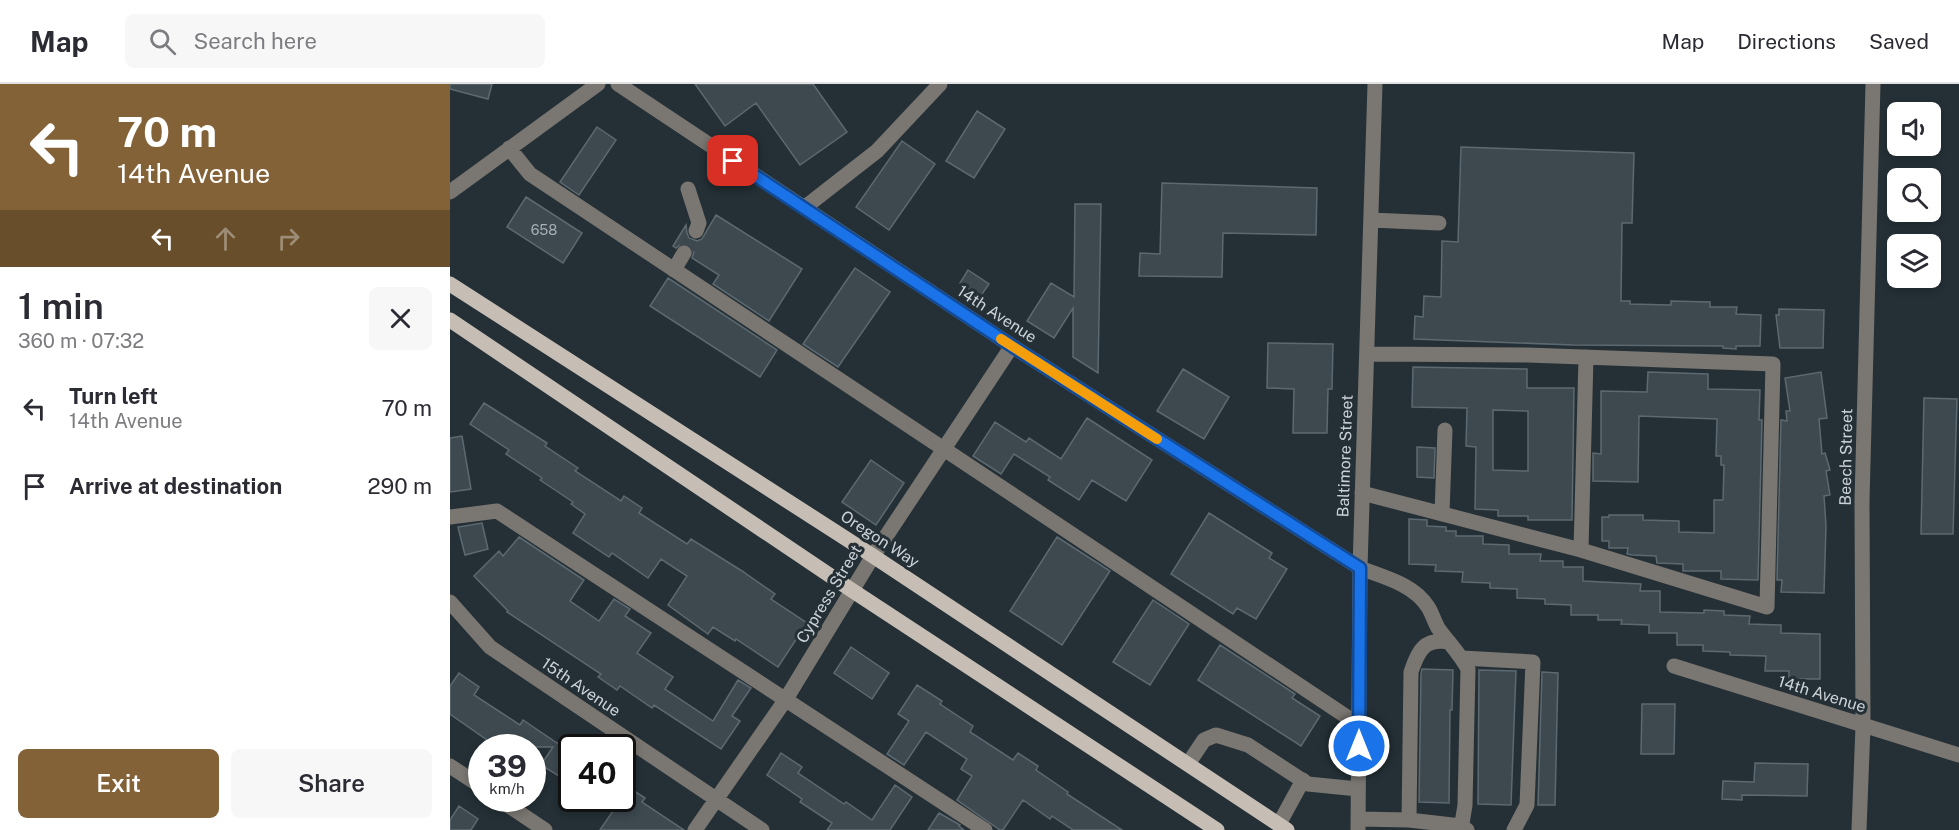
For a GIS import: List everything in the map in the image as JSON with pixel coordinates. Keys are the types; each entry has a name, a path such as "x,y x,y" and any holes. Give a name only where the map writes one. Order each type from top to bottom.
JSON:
{"main road":[{"name":"Oregon Way","path":"450,284 873,555 1283,827"},
{"path":"450,320 854,591 1217,830"}],"street":[{"path":"450,192 598,84"},
{"name":"14th Avenue","path":"618,84 1012,346 1360,568 1413,591 1427,605 1437,627 1462,658"},
{"path":"804,208 877,151 940,84"},
{"name":"Baltimore Street","path":"1358,825 1360,568 1375,84"},
{"name":"Beech Street","path":"1859,830 1863,726 1862,501 1873,84"},
{"path":"509,148 530,174 1359,725"},
{"path":"688,189 699,222 696,231"},
{"path":"1371,220 1439,223"},
{"path":"674,270 684,253"},
{"name":"Cypress Street","path":"695,830 786,699 854,591 873,555 1012,346"},
{"path":"1362,493 1581,550 1767,607 1773,364 1586,357 1367,354"},
{"path":"1581,550 1586,357"},
{"path":"1442,513 1445,430"},
{"path":"450,517 496,511 984,830"},
{"name":"15th Avenue","path":"450,602 490,647 762,830"},
{"path":"1409,820 1411,672 1416,656 1426,644 1437,640 1449,642"},
{"path":"1358,825 1385,825 1409,820 1463,829 1468,669 1462,658"},
{"path":"1462,658 1533,663 1527,805 1514,830"},
{"name":"14th Avenue","path":"1674,666 1959,755"},
{"path":"1188,764 1204,740 1216,735 1248,745 1308,784 1358,789"},
{"path":"450,766 468,778"},
{"path":"1283,827 1303,780"},
{"path":"518,812 545,830"}],"building":[{"path":"450,84 492,84 488,99 450,89"},
{"path":"695,84 813,84 847,132 800,165 756,103 725,126"},
{"path":"977,111 1005,129 974,178 946,161"},
{"path":"597,127 616,140 579,195 560,182"},
{"path":"902,141 935,164 889,230 856,207"},
{"path":"1461,147 1634,153 1632,223 1622,223 1621,301 1630,301 1630,304 1671,305 1671,301 1710,302 1710,307 1737,307 1736,314 1761,315 1760,346 1736,346 1736,349 1723,348 1723,346 1574,345 1414,339 1415,316 1423,317 1424,296 1441,297 1442,241 1458,242"},
{"path":"1162,183 1317,188 1316,235 1223,233 1222,277 1139,276 1140,253 1160,254"},
{"path":"526,197 582,233 563,263 507,227"},
{"path":"1075,204 1101,204 1098,373 1073,357 1073,308 1054,338 1027,321 1051,283 1074,297"},
{"path":"716,215 802,269 769,321 713,284 719,275 692,258 694,252 689,245 683,243 676,248 673,246 686,225 689,238 697,241 702,239"},
{"path":"855,268 890,292 838,367 803,344"},
{"path":"968,270 989,284 980,297 960,283"},
{"path":"668,278 777,350 760,377 650,306"},
{"path":"1779,309 1824,310 1823,348 1780,348 1776,315 1779,315"},
{"path":"1268,343 1333,344 1332,389 1328,389 1327,433 1293,433 1294,389 1267,388"},
{"path":"1413,367 1527,369 1527,388 1574,388 1572,520 1528,520 1528,516 1498,516 1498,510 1475,509 1476,447 1466,446 1467,408 1412,407","holes":["1493,410 1528,411 1528,471 1493,470"]},
{"path":"1183,369 1229,397 1204,439 1157,411"},
{"path":"1648,372 1708,374 1708,389 1760,390 1759,420 1762,420 1758,580 1721,579 1721,571 1683,571 1683,564 1657,563 1656,556 1627,554 1628,548 1609,548 1609,541 1602,541 1602,517 1609,517 1609,515 1643,515 1643,520 1679,521 1679,532 1714,533 1714,500 1723,500 1724,465 1721,465 1721,456 1716,456 1717,419 1639,416 1638,482 1593,481 1593,453 1601,454 1601,391 1647,392"},
{"path":"1821,372 1827,418 1819,419 1822,454 1825,453 1830,470 1826,471 1830,495 1824,496 1826,526 1824,593 1781,592 1782,580 1777,580 1781,420 1787,421 1786,411 1790,411 1785,378"},
{"path":"1924,398 1957,399 1953,534 1921,534"},
{"path":"484,403 547,443 545,446 578,468 575,471 621,501 624,496 642,508 639,513 687,544 691,539 775,594 771,599 807,623 778,667 736,639 735,641 713,627 708,634 668,605 687,576 661,559 648,578 612,553 609,557 573,533 585,514 571,504 573,502 540,480 542,478 506,454 509,450 470,424"},
{"path":"1087,418 1152,460 1126,501 1092,480 1079,500 1048,480 1050,477 1014,454 1001,474 973,456 995,422 1026,442 1029,438 1061,459"},
{"path":"462,436 471,489 450,492 450,438"},
{"path":"1417,447 1435,448 1434,478 1417,477"},
{"path":"871,460 904,483 876,525 842,502"},
{"path":"1209,513 1272,553 1269,558 1287,569 1256,619 1237,608 1233,614 1171,574"},
{"path":"1409,519 1427,520 1427,526 1446,527 1446,531 1456,531 1456,536 1483,536 1483,544 1509,545 1509,554 1541,554 1540,561 1563,561 1563,567 1583,567 1583,581 1641,584 1640,591 1660,591 1660,612 1724,611 1724,615 1750,616 1749,624 1781,625 1781,633 1820,634 1820,679 1789,679 1789,671 1765,671 1766,656 1730,655 1730,652 1703,651 1703,645 1677,645 1677,633 1649,633 1649,625 1621,624 1622,620 1598,620 1598,615 1571,615 1571,605 1545,604 1545,599 1517,598 1517,589 1490,588 1490,583 1462,582 1463,572 1435,571 1436,565 1409,564"},
{"path":"482,523 488,549 465,555 458,527"},
{"path":"519,537 584,580 570,601 599,621 614,599 630,609 625,616 651,633 637,653 673,677 665,689 713,721 738,680 751,688 732,716 740,721 721,749 654,705 652,708 620,686 617,690 598,677 601,674 507,612 474,576 499,551 503,556"},
{"path":"1057,537 1110,571 1062,645 1010,611"},
{"path":"1153,600 1189,624 1150,685 1113,662"},
{"path":"1220,645 1295,694 1292,698 1320,716 1301,746 1198,680"},
{"path":"851,647 889,673 872,699 834,673"},
{"path":"1422,669 1453,670 1449,803 1419,802"},
{"path":"1479,670 1516,671 1511,805 1478,804"},
{"path":"1542,672 1558,673 1555,805 1538,805"},
{"path":"459,673 479,687 474,695 520,725 523,720 544,734 478,734 450,714 450,686"},
{"path":"917,685 942,701 940,704 973,726 970,732 1013,760 1018,753 1038,766 1036,770 1068,792 1067,794 1122,830 1073,830 1052,816 1050,819 1023,800 1003,830 1000,830 957,800 972,776 961,769 967,759 926,732 904,765 887,754 909,721 898,714"},
{"path":"1642,704 1675,704 1674,754 1641,754"},
{"path":"546,736 558,743 558,775 546,768 546,758 553,747 546,747"},
{"path":"781,753 802,767 798,773 872,820 895,785 912,797 890,830 827,830 832,823 800,802 802,799 767,775"},
{"path":"1755,763 1808,764 1807,796 1742,795 1742,800 1722,799 1723,781 1754,782"},
{"path":"636,792 645,798 642,802 684,830 600,830 612,812 636,812"},
{"path":"459,806 478,819 471,830 450,830 450,820"},
{"path":"939,813 960,825 964,830 928,830"}],"tunnel":[{"path":"684,253 696,231"}],"slow traffic":[{"path":"1001,339 1157,439"}],"route":[{"path":"733,161 1012,346 1360,568 1359,746"}]}
